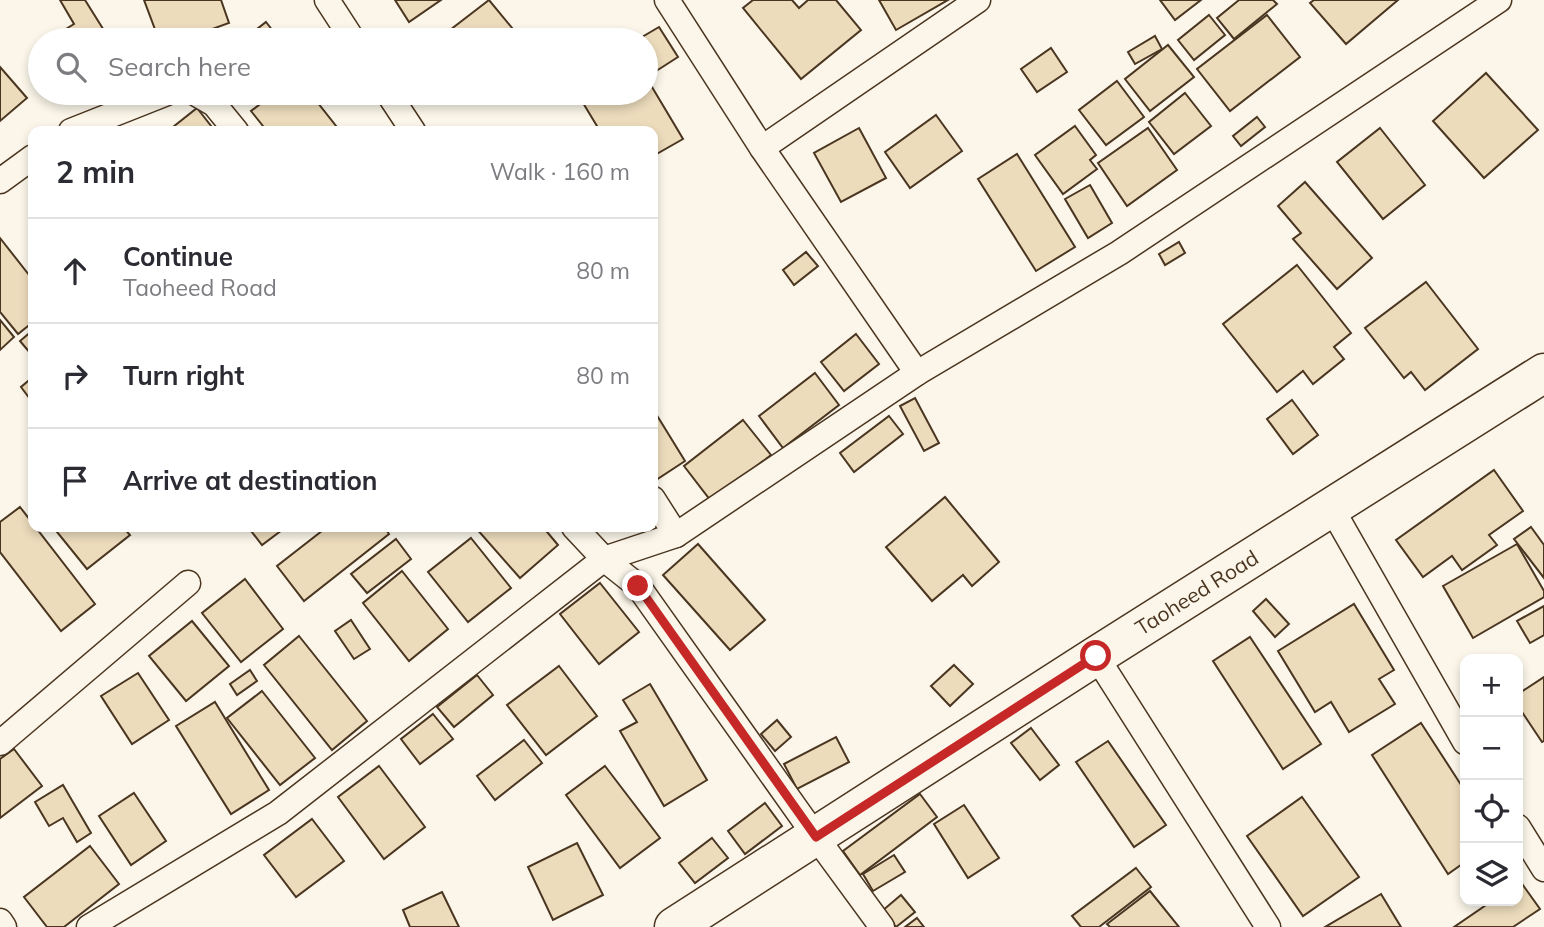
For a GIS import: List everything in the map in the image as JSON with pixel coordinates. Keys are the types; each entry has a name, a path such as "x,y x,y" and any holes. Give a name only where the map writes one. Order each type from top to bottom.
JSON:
{"main road":[{"name":"Taoheed Road","path":"674,927 1544,373"}],"street":[{"path":"327,0 346,28"},
{"path":"667,0 762,148 917,373"},
{"path":"762,148 978,0"},
{"path":"89,927 278,813 604,559 676,535 917,373 1119,253 1499,0"},
{"path":"84,126 137,105"},
{"path":"215,105 232,126"},
{"path":"396,105 410,126"},
{"path":"0,181 28,161"},
{"path":"658,507 676,535"},
{"path":"1332,509 1460,734"},
{"path":"579,532 604,559 638,586 882,927"},
{"path":"0,743 188,583"},
{"path":"1096,656 1268,927"},
{"path":"1523,835 1544,869"},
{"path":"0,921 4,927"}],"building":[{"path":"60,0 85,0 102,28 68,28 74,24"},
{"path":"144,0 221,0 229,23 215,28 154,28"},
{"path":"395,0 441,0 409,22"},
{"path":"489,0 512,28 453,28"},
{"path":"753,0 792,0 799,8 808,0 836,0 861,30 801,79 743,8"},
{"path":"879,0 948,0 896,30"},
{"path":"1160,0 1201,0 1175,20"},
{"path":"1239,0 1273,0 1277,4 1234,39 1217,18"},
{"path":"1314,0 1398,0 1346,44 1310,3"},
{"path":"1209,15 1225,35 1194,60 1178,40"},
{"path":"1267,15 1300,57 1230,111 1197,69"},
{"path":"266,22 271,28 258,28"},
{"path":"659,27 678,57 658,70 658,28"},
{"path":"1155,36 1162,49 1135,64 1128,52"},
{"path":"1168,45 1194,77 1150,111 1125,79"},
{"path":"1051,48 1067,72 1037,92 1021,69"},
{"path":"0,67 27,98 0,121"},
{"path":"1486,73 1538,130 1484,178 1433,121"},
{"path":"1117,81 1144,117 1106,145 1079,110"},
{"path":"1185,93 1211,126 1174,154 1149,122"},
{"path":"658,97 683,139 658,153 658,126 597,126 584,105 658,105"},
{"path":"259,105 319,105 336,126 263,126 251,111"},
{"path":"197,108 211,126 174,126"},
{"path":"936,115 962,151 910,188 885,152"},
{"path":"1257,117 1265,127 1241,146 1233,136"},
{"path":"1075,126 1096,155 1090,160 1097,169 1063,194 1035,155"},
{"path":"859,128 886,178 841,202 814,153"},
{"path":"1148,128 1177,170 1127,206 1098,163"},
{"path":"1380,128 1425,185 1383,219 1337,162"},
{"path":"1017,154 1075,247 1036,271 978,179"},
{"path":"1305,182 1372,258 1337,289 1293,239 1301,233 1278,206"},
{"path":"1090,185 1112,223 1088,238 1065,199"},
{"path":"0,238 28,274 28,326 18,334 0,312"},
{"path":"1179,242 1185,253 1165,265 1159,254"},
{"path":"806,252 818,266 794,285 783,270"},
{"path":"1297,265 1351,333 1334,347 1344,359 1313,384 1303,371 1277,392 1223,324"},
{"path":"1426,282 1478,349 1425,390 1411,372 1404,378 1365,328"},
{"path":"0,320 14,337 0,350"},
{"path":"28,334 28,350 20,341"},
{"path":"856,334 879,364 844,391 821,362"},
{"path":"815,373 839,405 783,448 759,416"},
{"path":"28,381 28,396 21,387"},
{"path":"915,398 939,443 924,451 900,406"},
{"path":"1292,400 1318,435 1293,454 1267,419"},
{"path":"889,416 903,434 854,472 840,453"},
{"path":"658,417 685,461 658,479"},
{"path":"743,420 771,455 711,501 684,466"},
{"path":"1494,470 1523,511 1489,535 1497,545 1462,570 1452,556 1423,577 1396,540"},
{"path":"945,497 999,562 972,586 963,575 932,601 886,547"},
{"path":"20,507 28,517 28,532 39,532 95,604 61,631 0,552 0,522"},
{"path":"1531,527 1544,545 1544,578 1514,539"},
{"path":"57,532 127,532 130,535 87,569"},
{"path":"252,532 279,532 262,545"},
{"path":"321,532 389,534 304,601 277,566"},
{"path":"479,532 547,532 558,545 520,578"},
{"path":"471,538 511,588 468,622 428,572"},
{"path":"396,539 411,559 367,593 351,574"},
{"path":"698,544 765,620 730,650 663,575"},
{"path":"1517,544 1544,591 1544,597 1473,638 1443,586"},
{"path":"402,571 448,629 409,661 363,603"},
{"path":"245,579 283,629 241,662 202,613"},
{"path":"600,583 639,632 599,664 560,614"},
{"path":"1266,599 1289,624 1275,637 1253,611"},
{"path":"1354,604 1394,670 1379,679 1395,704 1349,732 1331,702 1315,712 1278,651"},
{"path":"1544,606 1544,635 1530,643 1517,621"},
{"path":"351,620 370,649 354,659 335,631"},
{"path":"192,621 229,666 186,701 149,656"},
{"path":"299,636 367,721 332,750 264,665"},
{"path":"1250,637 1321,744 1283,769 1213,661"},
{"path":"954,665 973,684 950,706 931,686"},
{"path":"559,666 597,716 546,755 507,705"},
{"path":"250,670 257,681 237,695 230,684"},
{"path":"138,673 169,720 132,744 101,696"},
{"path":"477,675 493,695 454,727 437,707"},
{"path":"1544,677 1542,742 1523,714 1523,691"},
{"path":"650,684 707,780 664,806 620,731 637,722 623,700"},
{"path":"262,691 315,758 280,785 227,718"},
{"path":"215,702 269,790 231,814 176,726"},
{"path":"433,714 453,739 420,764 401,739"},
{"path":"777,720 791,737 775,751 761,734"},
{"path":"1421,723 1460,783 1460,866 1448,874 1372,755"},
{"path":"1031,728 1059,765 1040,780 1011,743"},
{"path":"836,737 849,762 797,789 784,764"},
{"path":"524,740 542,763 495,800 477,776"},
{"path":"1108,741 1166,825 1134,847 1076,762"},
{"path":"14,749 42,786 0,818 0,759"},
{"path":"379,766 425,827 384,859 338,797"},
{"path":"605,766 660,838 620,868 566,795"},
{"path":"63,785 91,833 77,842 63,818 49,826 35,802"},
{"path":"134,793 166,841 131,865 99,816"},
{"path":"920,794 937,817 860,875 843,851"},
{"path":"1302,797 1359,877 1303,916 1247,836"},
{"path":"765,803 782,826 745,854 728,831"},
{"path":"964,805 999,858 968,878 934,824"},
{"path":"312,819 344,861 296,897 264,855"},
{"path":"712,838 728,858 695,883 679,863"},
{"path":"577,843 603,895 553,920 528,867"},
{"path":"90,846 119,884 64,927 47,927 24,897"},
{"path":"894,855 905,872 873,891 863,874"},
{"path":"1136,868 1151,887 1099,927 1081,927 1072,916"},
{"path":"1523,885 1540,909 1513,927 1454,927 1485,906 1523,906"},
{"path":"1150,891 1179,927 1110,927 1107,924"},
{"path":"442,892 459,927 410,927 403,910"},
{"path":"1381,894 1401,927 1325,927"},
{"path":"901,895 915,912 896,927 882,911"},
{"path":"917,918 924,927 905,927"}],"route":[{"path":"638,586 816,837 1096,656"}]}
